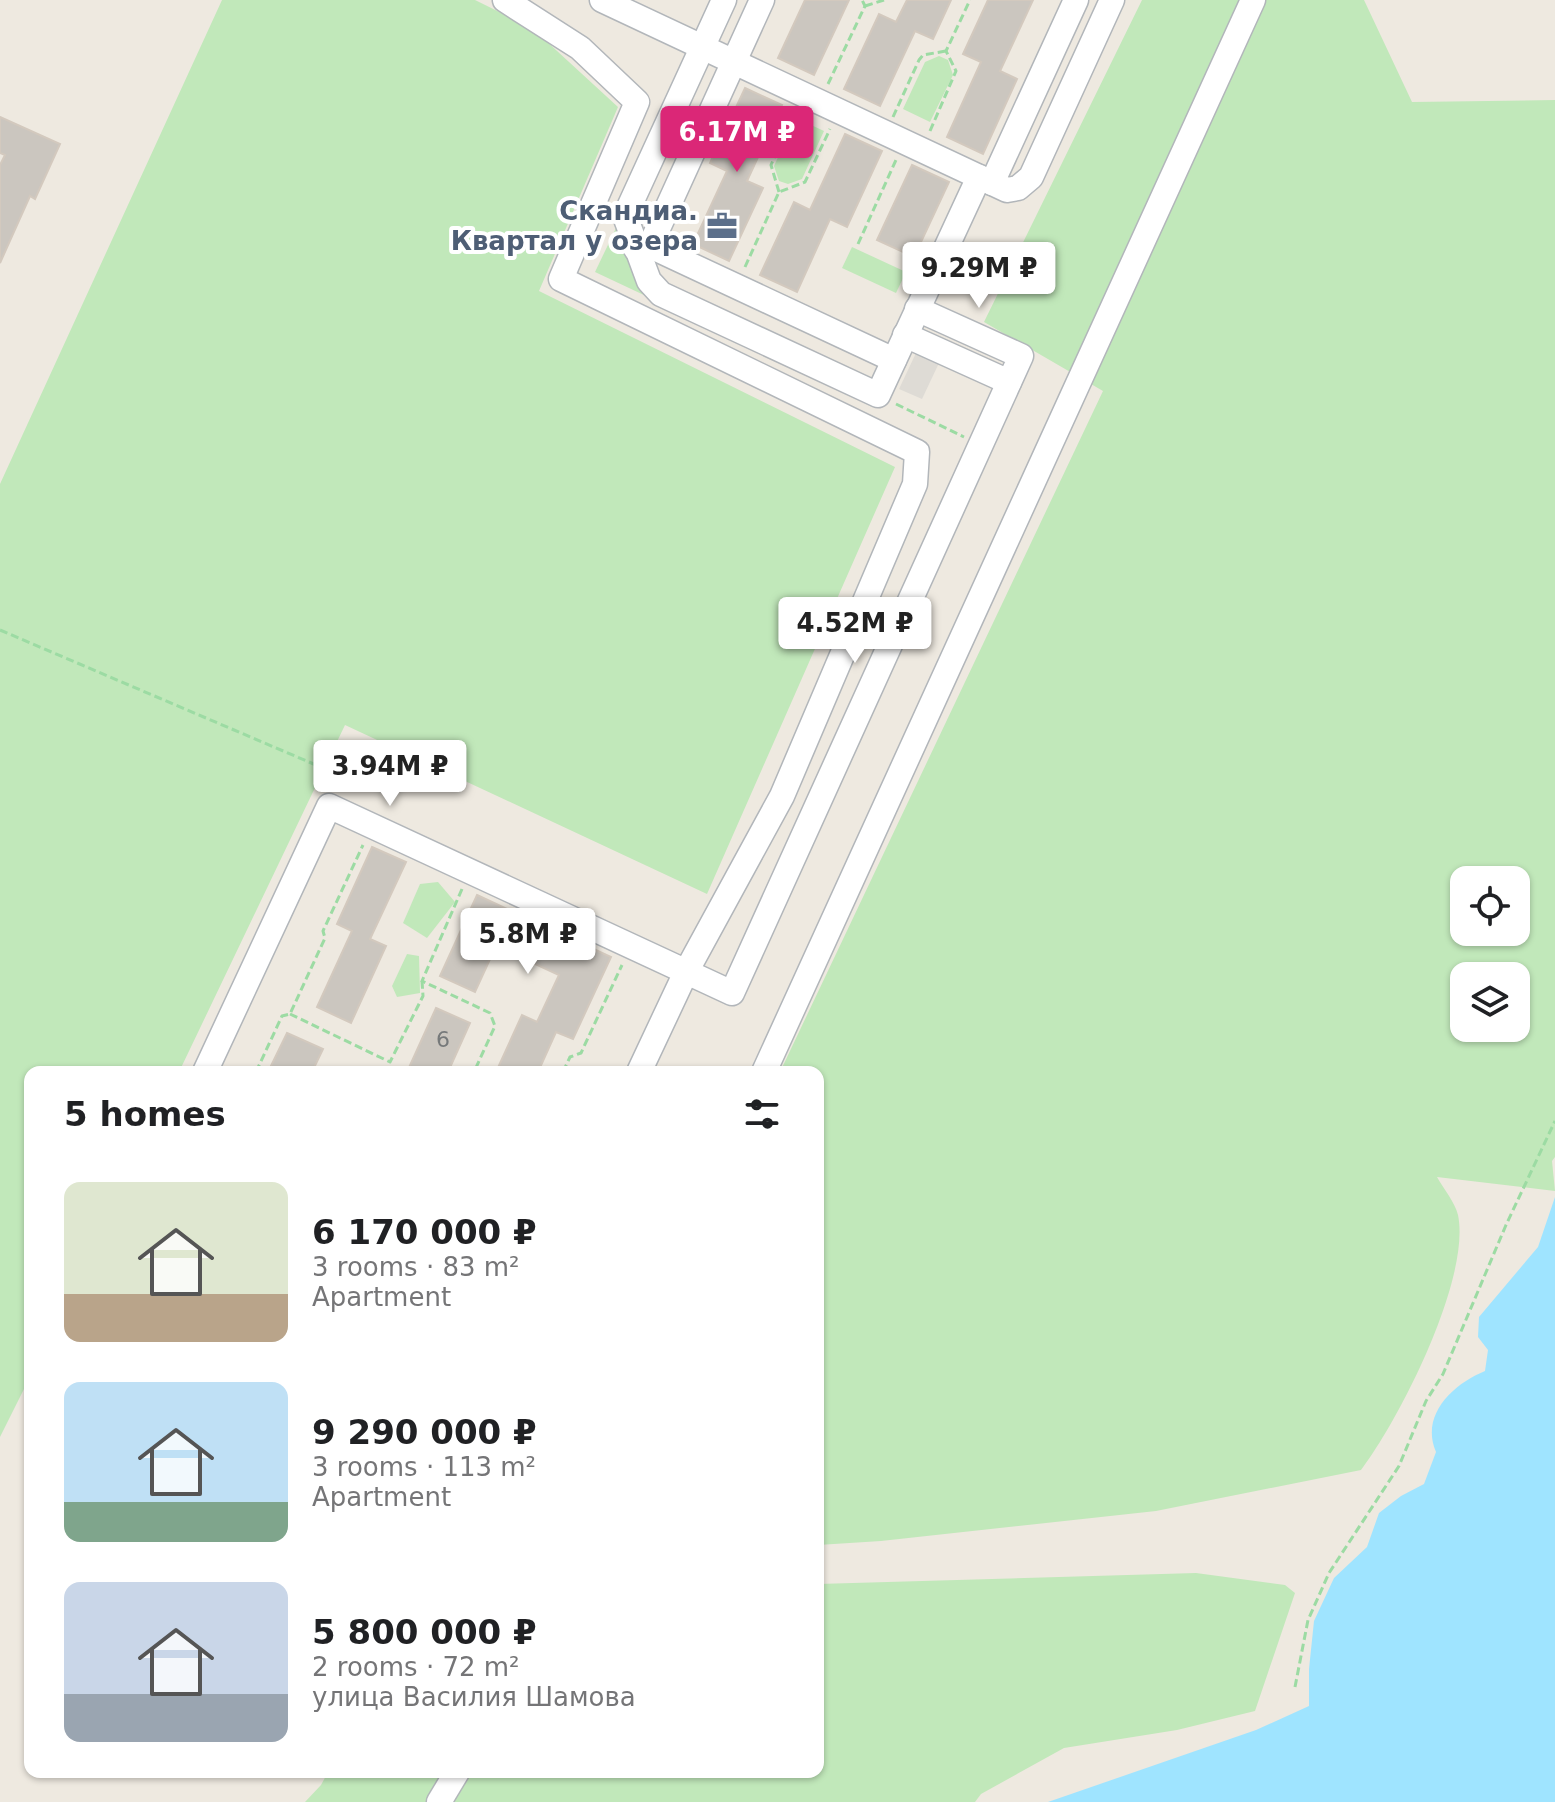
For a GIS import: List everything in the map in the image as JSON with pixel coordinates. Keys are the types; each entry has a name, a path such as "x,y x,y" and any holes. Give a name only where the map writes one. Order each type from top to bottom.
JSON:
{"street":[{"path":"505,0 580,48 637,102 561,279 917,452 915,484 782,796 686,972 642,1066"},
{"path":"724,0 628,206 625,216 627,225 643,248 649,281 661,294 878,395 917,309 1076,0"},
{"path":"643,248 762,0"},
{"path":"608,1 644,9 702,47 1012,190 1028,181 1112,0"},
{"path":"767,1066 1253,0"},
{"path":"643,248 894,360"},
{"path":"208,1066 329,806 732,993 1021,356 917,309"},
{"path":"905,335 1009,382"},
{"path":"439,1802 453,1778"}],"path":[{"path":"862,0 865,6"},
{"path":"825,90 865,6 884,0"},
{"path":"946,51 970,0"},
{"path":"891,120 919,60 923,55 946,51"},
{"path":"928,137 955,77 954,66 946,51"},
{"path":"745,268 779,192 771,165 795,111"},
{"path":"779,192 805,182 831,128"},
{"path":"858,244 897,158"},
{"path":"0,630 316,765 333,791"},
{"path":"290,1014 325,938 323,931 367,837"},
{"path":"259,1066 282,1016 290,1014 390,1062 423,996 422,981 466,882"},
{"path":"566,1066 570,1057 581,1053 625,958"},
{"path":"422,981 490,1013 495,1026 477,1066"},
{"path":"1295,1687 1308,1620 1329,1573 1399,1466 1555,1121"}],"shaded area":[{"path":"916,353 939,363 922,399 899,389"}],"green space":[{"path":"222,0 475,0 532,28 618,107 539,291 895,467 707,894 345,725 182,1066 24,1066 24,1389 0,1437 0,484"},
{"path":"1142,0 1364,0 1412,102 1555,100 1555,1157 1552,1161 1555,1191 1437,1177 1458,1215 1459,1242 1454,1274 1429,1347 1412,1384 1361,1470 1156,1511 824,1545 824,1066 783,1066 1103,391 984,322"},
{"path":"939,56 948,60 953,75 930,122 903,109 925,62"},
{"path":"796,118 824,131 802,179 788,184 779,181 774,166"},
{"path":"617,226 646,296 595,272"},
{"path":"852,247 906,272 896,293 842,268"},
{"path":"438,882 455,902 427,938 403,923 420,884"},
{"path":"407,954 419,956 420,993 397,997 392,986"},
{"path":"1196,1573 1285,1585 1295,1593 1255,1711 1177,1730 1064,1748 981,1794 975,1802 305,1802 325,1778 824,1778 824,1584"}],"water":[{"path":"1555,1197 1555,1802 1048,1802 1256,1730 1309,1706 1314,1621 1334,1578 1367,1547 1379,1513 1424,1484 1436,1452 1432,1426 1442,1402 1462,1384 1485,1371 1488,1350 1478,1337 1479,1317 1538,1247"}],"building":[{"path":"805,0 849,0 814,75 778,58"},
{"path":"907,0 951,0 933,39 915,31 880,106 844,89 879,14 896,22"},
{"path":"988,0 1033,0 1000,71 1017,79 983,154 947,137 981,62 963,54"},
{"path":"745,88 782,105 747,181 763,188 729,261 693,244 727,171 710,163"},
{"path":"0,117 60,144 35,199 30,196 0,263 0,165 5,155 0,153"},
{"path":"845,134 882,151 847,227 830,219 797,292 760,275 794,202 810,210"},
{"path":"912,165 949,182 914,257 877,240"},
{"path":"372,847 406,862 370,939 386,946 351,1023 317,1007 352,931 337,924"},
{"path":"477,895 611,957 573,1039 556,1032 541,1066 499,1066 522,1015 537,1022 559,975 496,946 475,992 440,976"},
{"path":"436,1008 470,1023 451,1066 410,1066"},
{"path":"287,1033 323,1049 315,1066 271,1066"}],"place":[{"name":"Скандиа. Квартал у озера","path":"722,226"}]}
